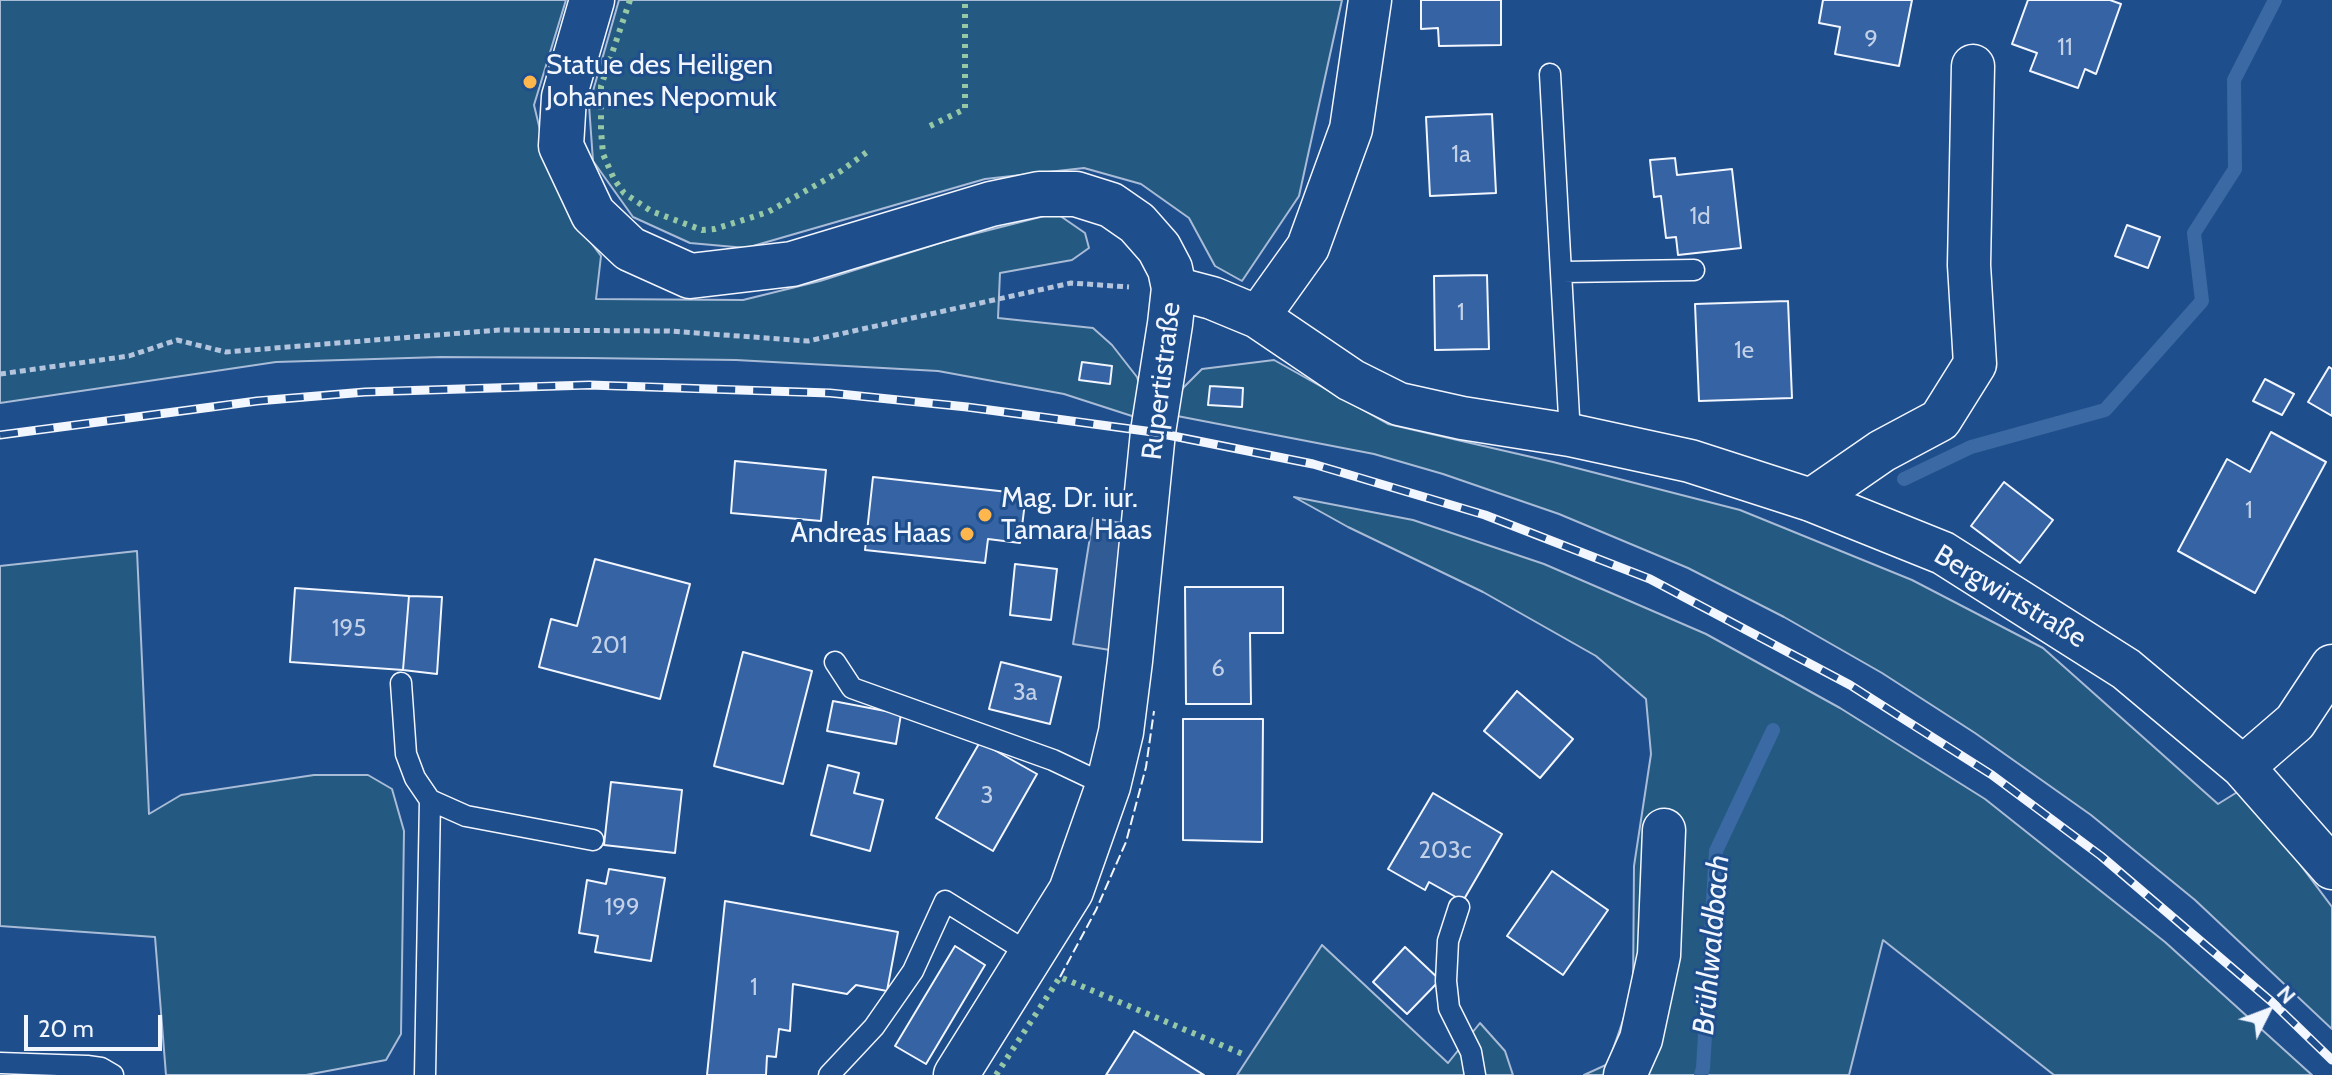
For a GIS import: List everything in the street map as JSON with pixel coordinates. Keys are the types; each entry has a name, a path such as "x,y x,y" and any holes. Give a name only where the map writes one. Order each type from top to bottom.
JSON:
{"main road":[{"name":"Rupertistraße","path":"592,0 564,97 561,146 593,214 630,249 690,276 792,264 991,204 1039,194 1076,194 1111,205 1137,223 1159,248 1170,269 1174,288 1153,432 1122,719 1108,786 1071,891 956,1075"}],"street":[{"path":"1258,317 1308,247 1351,129 1370,0"},
{"path":"1811,500 1882,451 1940,420 1975,364 1969,265 1973,66"},
{"name":"Bergwirtstraße","path":"1174,288 1212,298 1258,317 1351,380 1399,404 1462,418 1570,435 1690,461 1811,500 1943,553 2126,669 2243,767 2332,868"},
{"path":"2243,767 2295,722 2332,666"},
{"path":"1625,1075 1641,1039 1659,955 1664,830"}],"lane":[{"path":"1550,74 1570,435"},
{"path":"1563,272 1694,270"},
{"path":"835,662 852,688 1053,760 1108,786"},
{"path":"401,683 406,754 415,778 430,800 466,816 593,840"},
{"path":"425,1075 430,800"},
{"path":"829,1075 874,1027 913,971 945,901 1032,955"},
{"path":"1459,907 1448,941 1446,981 1449,1008 1471,1052 1475,1075"},
{"path":"0,1063 87,1066 101,1068 113,1075"}],"path":[{"path":"0,374 129,356 177,340 226,352 499,330 669,331 808,341 1071,283 1142,289 1174,288"}],"shaded area":[{"path":"0,0 566,0 534,105 547,159 574,220 601,256 596,299 743,300 820,281 946,241 1056,213 1085,233 1089,248 1072,260 1000,273 998,318 1093,328 1112,345 1137,377 1141,389 1135,417 1064,394 938,371 736,360 587,358 441,357 276,362 0,403"},
{"path":"619,0 1342,0 1299,196 1242,281 1215,266 1189,218 1141,184 1084,168 985,179 746,248 690,243 633,217 593,161 589,105"},
{"path":"1274,360 1388,424 1740,510 1912,580 2043,648 2218,804 2239,791 2284,843 2332,907 2332,1029 2195,900 2091,815 1975,733 1882,673 1784,617 1688,568 1559,514 1443,474 1374,454 1172,415 1178,393 1202,369"},
{"path":"1294,497 1413,520 1544,564 1706,634 1840,708 1985,799 2165,942 2312,1075 2054,1075 1883,940 1849,1075 1584,1075 1608,1064 1633,991 1634,866 1651,754 1646,699 1596,656 1483,592 1348,527"},
{"path":"1093,518 1133,525 1116,651 1073,644"},
{"path":"137,551 149,814 181,795 314,775 368,775 392,789 404,831 401,1034 386,1060 306,1075 166,1075 155,937 0,926 0,566"},
{"path":"1322,945 1448,1063 1480,1023 1505,1051 1513,1075 1237,1075"}],"building":[{"path":"1421,0 1501,0 1501,45 1439,46 1438,28 1421,29"},
{"path":"1823,0 1912,0 1899,66 1835,54 1840,27 1819,23"},
{"path":"2028,0 2110,0 2121,4 2096,74 2085,69 2078,88 2030,71 2037,53 2012,44"},
{"path":"1492,114 1496,193 1430,196 1426,117"},
{"path":"1675,158 1677,175 1732,169 1741,248 1678,255 1676,237 1666,238 1661,196 1654,197 1650,160"},
{"path":"2127,225 2160,237 2148,268 2115,256"},
{"path":"1487,275 1489,349 1435,350 1434,276"},
{"path":"1788,301 1792,398 1699,401 1695,304"},
{"path":"1082,362 1112,366 1110,384 1079,380"},
{"path":"2329,367 2332,369 2332,416 2308,402"},
{"path":"2265,379 2294,394 2282,415 2253,401"},
{"path":"1210,386 1243,388 1242,407 1208,405"},
{"path":"2271,432 2326,462 2255,593 2178,551 2227,459 2250,472"},
{"path":"735,461 826,470 821,521 731,513"},
{"path":"873,477 1026,494 1020,543 988,539 985,563 865,550"},
{"path":"2004,482 2053,520 2020,563 1971,526"},
{"path":"595,559 690,584 660,699 539,667 551,619 577,626"},
{"path":"1015,564 1057,569 1051,620 1010,615"},
{"path":"1185,587 1283,587 1283,633 1250,633 1251,704 1186,704"},
{"path":"295,588 409,596 403,670 290,662"},
{"path":"409,596 442,597 437,674 403,670"},
{"path":"743,652 812,671 783,784 714,766"},
{"path":"1001,662 1061,677 1050,724 989,709"},
{"path":"1517,691 1573,739 1540,778 1484,731"},
{"path":"833,701 901,714 896,744 827,731"},
{"path":"1183,719 1263,719 1262,842 1183,840"},
{"path":"980,742 1037,774 993,851 936,818"},
{"path":"828,765 859,773 854,793 883,800 870,851 811,835"},
{"path":"611,782 682,790 675,853 604,845"},
{"path":"1433,793 1502,834 1463,901 1429,882 1425,890 1388,869"},
{"path":"609,869 665,878 651,961 595,952 598,936 579,933 587,880 606,884"},
{"path":"1552,871 1608,910 1563,975 1507,936"},
{"path":"725,901 898,932 887,991 856,985 847,994 793,984 790,1031 779,1029 776,1057 767,1056 766,1075 707,1075"},
{"path":"955,946 985,965 926,1064 895,1046"},
{"path":"1405,947 1440,980 1407,1014 1373,982"},
{"path":"1134,1031 1204,1075 1106,1075"}],"waterway":[{"name":"Brühlwaldbach","path":"1904,479 1971,447 2105,410 2202,301 2194,233 2235,169 2234,80 2275,0"},
{"name":"Brühlwaldbach","path":"1701,1075 1716,851 1773,730"}],"railway":[{"path":"0,435 257,401 365,392 589,385 830,393 967,407 1153,432 1313,464 1485,515 1650,579 1850,685 1992,775 2101,856 2272,1002 2332,1060"}],"hedge":[{"path":"630,0 601,86 603,154 624,193 651,211 702,230 715,229 768,212 841,171 871,149"},
{"path":"930,126 965,109 965,0"},
{"path":"996,1075 1060,977 1245,1055"}],"fence":[{"path":"1060,977 1096,910 1126,842 1146,767 1154,711"}],"place":[{"name":"Statue des Heiligen Johannes Nepomuk","path":"530,82"},
{"name":"Mag. Dr. iur. Tamara Haas","path":"985,515"},
{"name":"Andreas Haas","path":"967,534"}]}
